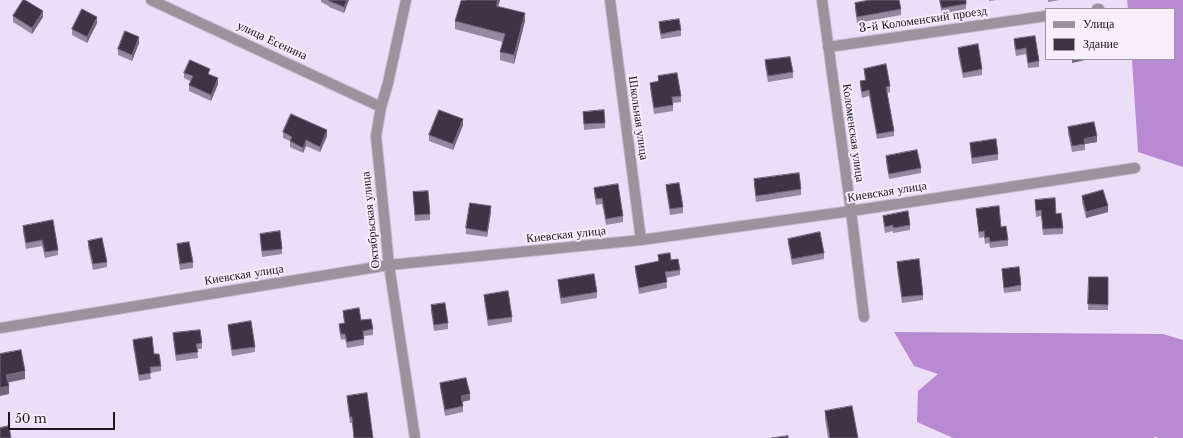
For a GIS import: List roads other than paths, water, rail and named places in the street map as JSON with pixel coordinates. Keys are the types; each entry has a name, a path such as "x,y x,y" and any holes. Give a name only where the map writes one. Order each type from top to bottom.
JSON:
{"street":[{"name":"улица Есенина","path":"152,0 381,106"},
{"name":"Октябрьская улица","path":"406,0 388,83 381,106 376,136 389,265 415,438"},
{"name":"Школьная улица","path":"610,0 642,240"},
{"name":"Коломенская улица","path":"822,0 864,317"},
{"name":"3-й Коломенский проезд","path":"828,47 1045,16"},
{"name":"Киевская улица","path":"0,328 389,265 642,240 851,211 1136,168"}]}
